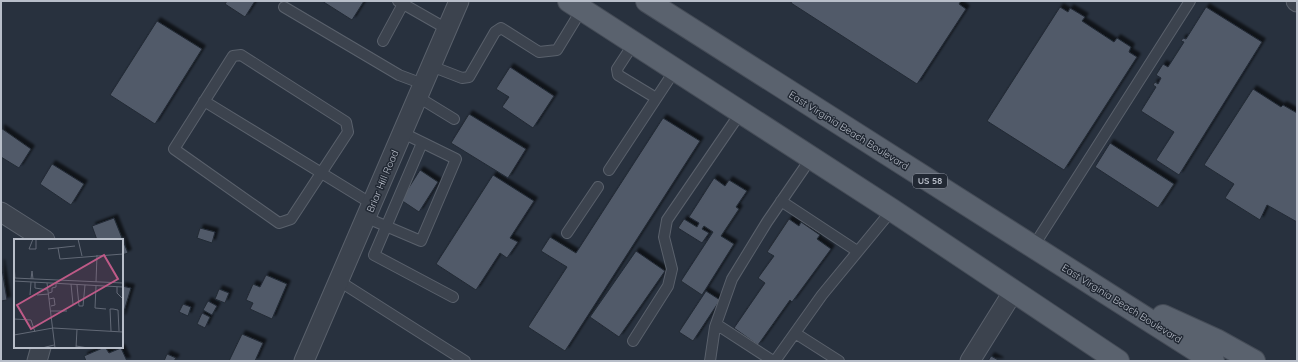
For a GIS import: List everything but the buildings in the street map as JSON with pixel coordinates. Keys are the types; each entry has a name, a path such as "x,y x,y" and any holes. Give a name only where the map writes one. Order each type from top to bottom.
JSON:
{"main road":[{"name":"East Virginia Beach Boulevard","path":"647,1 1213,361"},
{"path":"575,5 892,210 1118,361"},
{"path":"1110,295 1202,333 1254,361"}],"street":[{"name":"Briar Hill Road","path":"304,361 459,1"},
{"path":"1,212 43,239"},
{"path":"970,361 1013,292"},
{"path":"37,361 41,348"}],"lane":[{"path":"1034,247 1190,1"},
{"path":"383,41 400,2 447,29"},
{"path":"431,66 462,78 469,77 495,32 501,28 539,52 557,50 575,5"},
{"path":"284,7 399,75 421,91 454,119"},
{"path":"634,43 617,68 618,75 656,98"},
{"path":"241,55 346,122 348,132 323,173 291,219 279,223 174,150 204,101 233,56 241,55"},
{"path":"609,170 675,70"},
{"path":"204,101 323,173 386,227 421,241 456,159 403,133"},
{"path":"633,342 668,286 672,269 664,237 667,220 741,112"},
{"path":"422,143 374,255 453,297"},
{"path":"710,361 716,324 732,279 781,201 811,158"},
{"path":"567,233 598,187"},
{"path":"781,201 857,251"},
{"path":"716,324 774,361 822,295 892,210"},
{"path":"339,281 465,361"},
{"path":"794,333 839,361"}]}
